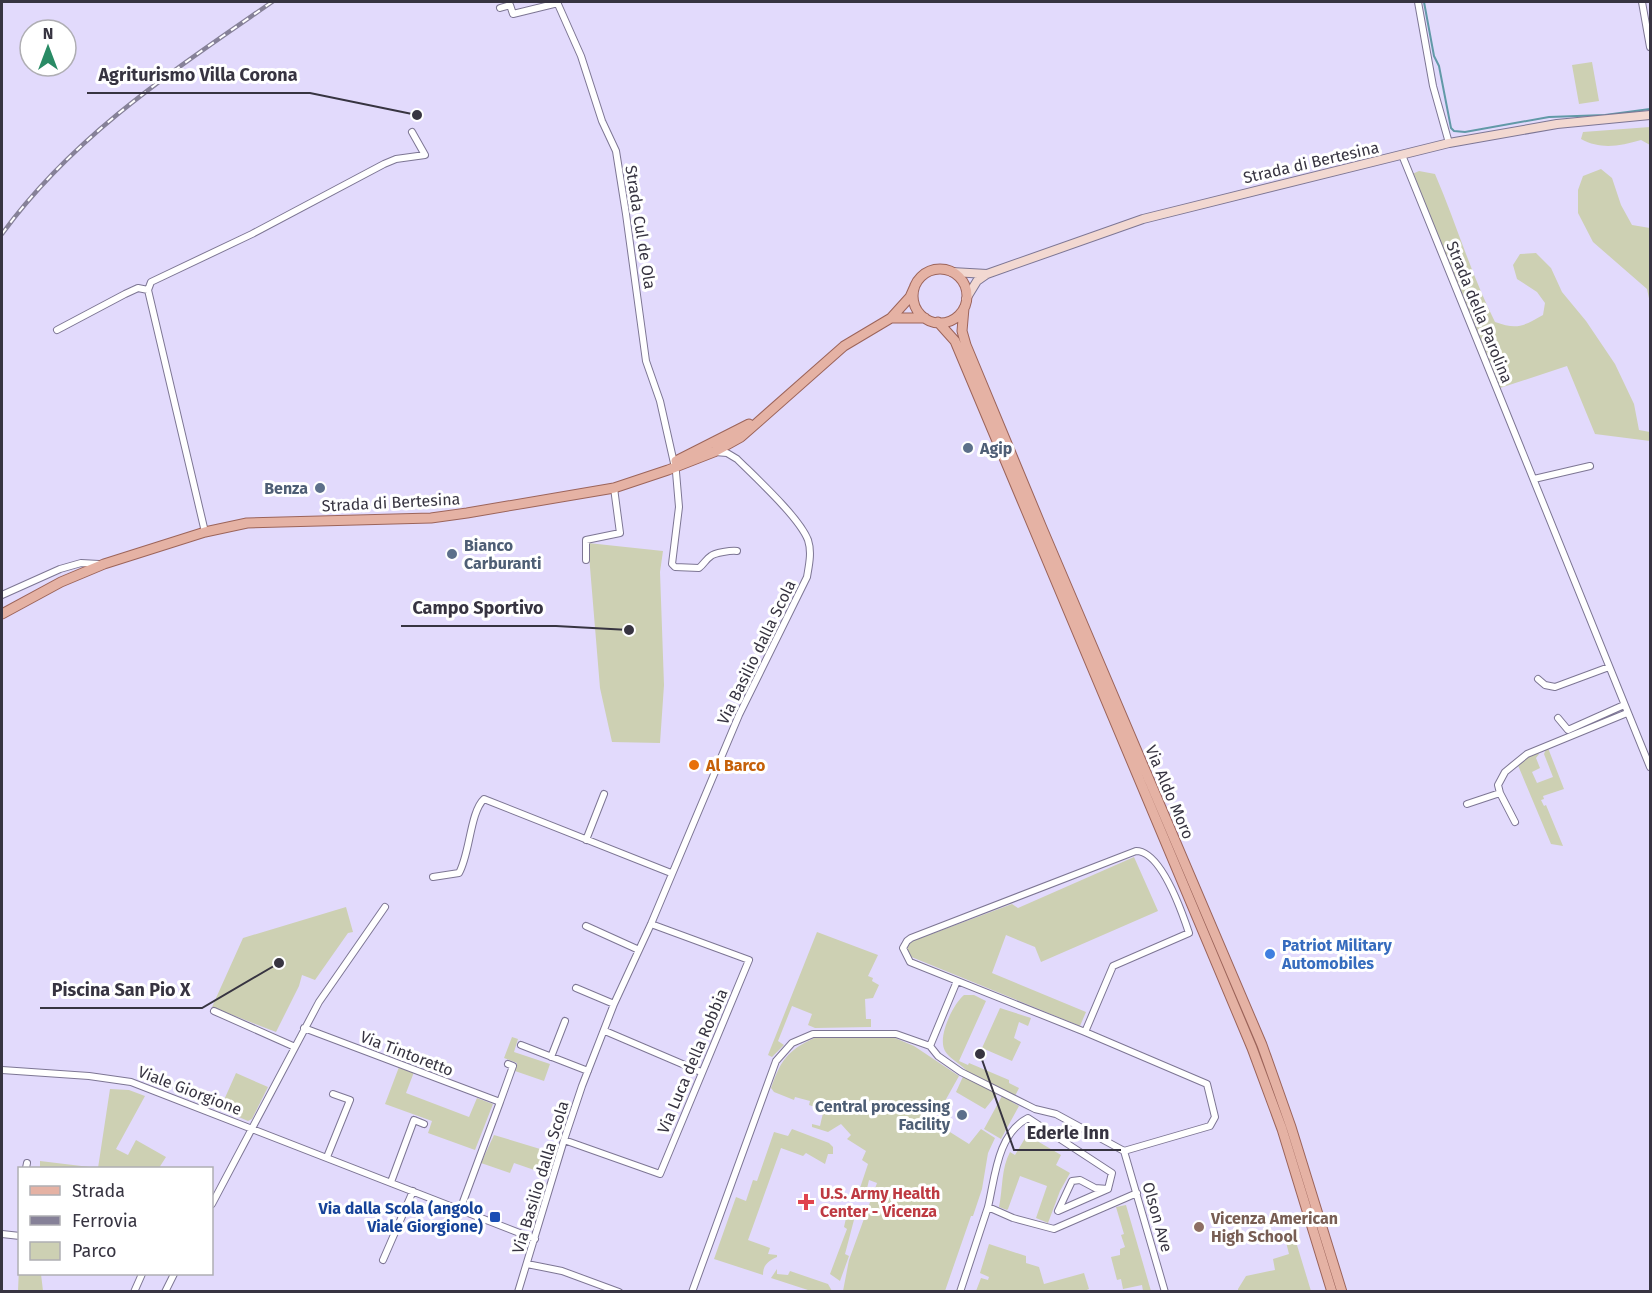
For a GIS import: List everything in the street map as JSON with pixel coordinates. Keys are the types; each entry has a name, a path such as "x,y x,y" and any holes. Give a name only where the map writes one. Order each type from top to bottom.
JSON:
{"main road":[{"name":"Strada di Bertesina","path":"2,614 61,582 104,564 205,532 247,523 431,518 614,488 675,464 759,419 844,346 891,318 910,297 919,279 927,272 937,269 952,272"},
{"path":"952,272 965,286 965,303"},
{"path":"914,288 915,305 925,318"},
{"name":"Strada di Bertesina","path":"938,322 950,320 965,303"},
{"name":"Via Aldo Moro","path":"965,303 962,331 966,345 1262,1046 1291,1127 1342,1292"},
{"path":"891,318 925,318 938,322"},
{"name":"Via Aldo Moro","path":"938,322 955,342 1252,1048 1282,1129 1332,1292"},
{"name":"Strada di Bertesina","path":"675,464 726,450 751,429 759,419"}],"street":[{"name":"Strada Cul de Ola","path":"500,8 510,5 513,14 557,2 581,56 602,121 616,151 627,213 646,361 660,401 675,464"},
{"path":"1418,2 1433,86 1449,143"},
{"path":"1642,2 1650,47"},
{"name":"Strada di Bertesina","path":"965,303 977,281 987,274 1143,219 1449,143 1557,124 1650,115"},
{"path":"205,532 148,290 151,282 252,234 384,164 396,159 425,154 412,132"},
{"name":"Strada della Parolina","path":"1402,155 1650,767"},
{"name":"Strada di Bertesina","path":"952,272 987,274"},
{"path":"57,330 138,288 148,290"},
{"path":"726,450 726,441 742,429"},
{"path":"736,440 734,450 737,459"},
{"name":"Via Basilio dalla Scola","path":"518,1292 536,1239 564,1140 614,1004 651,924 739,715 807,577 810,558 808,540 799,525 726,450"},
{"path":"675,464 679,507 672,564 675,567 699,568 715,554 723,554 730,550 737,551"},
{"path":"1534,479 1590,466"},
{"path":"586,560 586,540 620,533 614,488"},
{"name":"Strada di Bertesina","path":"2,595 60,569 81,563 104,564"},
{"path":"1538,679 1545,685 1555,687 1609,667"},
{"path":"1558,718 1568,730 1624,705"},
{"path":"1515,822 1498,785 1505,772 1527,754 1627,713"},
{"path":"1505,772 1511,780"},
{"path":"1467,804 1500,793"},
{"path":"586,840 604,794"},
{"path":"433,877 459,873 466,858 477,808 484,799 672,873"},
{"path":"692,1292 776,1061 792,1043 813,1034 896,1034 930,1046 938,1056 961,1072 1035,1109 1056,1114 1124,1151 1209,1126 1215,1117 1207,1084 910,962 903,948 907,941 1136,851 1143,851 1160,869 1181,910 1189,933 1113,966 1085,1032"},
{"path":"213,1202 319,1002 385,907"},
{"name":"Via Luca della Robbia","path":"564,1140 660,1174 749,960 651,924"},
{"path":"586,926 639,950"},
{"path":"930,1046 957,981"},
{"path":"576,988 614,1004"},
{"path":"214,1011 295,1047"},
{"path":"551,1057 565,1021"},
{"name":"Via Tintoretto","path":"304,1028 500,1102"},
{"path":"605,1031 701,1072"},
{"path":"521,1045 588,1071"},
{"path":"460,1210 513,1066 508,1064"},
{"name":"Viale Giorgione","path":"2,1070 89,1076 131,1082 536,1239"},
{"path":"327,1157 350,1100 333,1094"},
{"path":"960,1292 988,1208 1003,1145 1015,1127 1028,1118 1035,1109"},
{"path":"1028,1118 1112,1173 1108,1190"},
{"path":"391,1182 414,1120 424,1124"},
{"name":"Olson Ave","path":"1124,1151 1164,1292"},
{"path":"1080,1180 1095,1188 1108,1190 1058,1211 1072,1181 1080,1180"},
{"path":"383,1260 413,1191"},
{"path":"988,1208 1013,1218 1054,1229 1137,1193"},
{"path":"2,1234 18,1236"},
{"path":"527,1264 561,1271 599,1288 619,1292"},
{"path":"134,1292 142,1275"},
{"path":"165,1292 174,1275"}],"green space":[{"path":"1592,62 1599,101 1579,104 1572,65"},
{"path":"1650,127 1650,145 1641,140 1603,146 1581,139 1583,132"},
{"path":"1601,169 1612,178 1621,205 1632,225 1650,228 1650,303 1647,289 1593,242 1578,213 1578,190 1583,176"},
{"path":"1419,171 1435,174 1478,286 1495,322 1520,326 1543,315 1545,303 1537,292 1517,279 1513,265 1520,254 1536,253 1551,268 1562,292 1586,321 1615,364 1634,404 1639,430 1650,432 1650,441 1595,434 1567,366 1497,389 1410,175"},
{"path":"588,543 663,551 660,572 664,685 660,743 612,742 600,688"},
{"path":"1548,748 1564,789 1543,796 1544,799 1541,800 1544,806 1546,805 1563,846 1551,844 1517,763 1538,752 1536,758 1540,768 1532,772 1537,783 1553,777 1544,754"},
{"path":"1134,857 1158,911 1041,962 1035,947 1006,935 992,973 1086,1012 1080,1026 909,956 907,949 910,942 1012,904 1018,908"},
{"path":"346,907 353,932 348,933 315,980 302,975 299,986 276,1032 212,1007 243,938"},
{"path":"817,932 878,955 868,976 879,985 873,998 865,999 866,1019 871,1019 871,1027 815,1028 808,1025 812,1014 792,1006 778,1041 784,1045 772,1057 768,1055"},
{"path":"964,995 974,995 986,1001 959,1061 1009,1080 1009,1083 1019,1088 1012,1102 1019,1106 1001,1139 984,1129 1002,1096 997,1094 985,1109 956,1092 966,1070 947,1054 943,1045 947,1021"},
{"path":"1000,1008 1031,1018 1028,1026 1019,1022 1014,1038 1021,1042 1012,1061 982,1048"},
{"path":"512,1037 518,1039 514,1052 550,1064 544,1081 515,1071 517,1063 504,1058"},
{"path":"814,1038 895,1038 914,1046 959,1076 940,1110 933,1107 926,1117 969,1144 981,1129 995,1138 988,1153 982,1189 945,1291 843,1291 849,1260 877,1183 869,1180 865,1197 858,1194 868,1164 862,1160 866,1151 847,1139 851,1135 841,1124 828,1132 812,1127 812,1124 820,1126 823,1113 818,1108 809,1105 810,1101 795,1097 794,1100 774,1092 771,1088 786,1057 797,1047"},
{"path":"399,1067 414,1072 406,1093 469,1117 477,1098 493,1104 475,1150 428,1133 432,1121 385,1104"},
{"path":"236,1073 268,1087 252,1119 248,1121 220,1109"},
{"path":"110,1089 129,1090 145,1096 116,1149 128,1155 136,1140 166,1157 160,1167 98,1167"},
{"path":"792,1129 829,1143 833,1147 833,1154 828,1154 825,1164 806,1153 803,1156 781,1148 748,1240 770,1248 768,1254 777,1255 777,1257 767,1264 763,1275 714,1259 736,1197 746,1201 753,1180 757,1181 774,1132 788,1136"},
{"path":"494,1135 550,1152 543,1173 514,1163 510,1173 481,1163"},
{"path":"1027,1135 1061,1155 1056,1165 1070,1173 1060,1191 1048,1223 1036,1218 1047,1186 1020,1176 1008,1209 999,1207 1007,1158 1010,1152 1015,1155"},
{"path":"40,1161 90,1167 40,1167"},
{"path":"1126,1205 1151,1291 1143,1291 1142,1285 1123,1289 1121,1279 1117,1280 1111,1257 1120,1255 1120,1249 1125,1247 1121,1235 1124,1234 1116,1207"},
{"path":"847,1214 855,1216 845,1254 849,1256 840,1281 830,1274 847,1229 844,1227"},
{"path":"1293,1232 1311,1291 1238,1291 1246,1276 1275,1270 1273,1259 1289,1254 1284,1234"},
{"path":"989,1244 1026,1256 1026,1263 1039,1267 1044,1284 1084,1273 1089,1289 1082,1292 976,1291 981,1278 988,1280 989,1277 980,1273"},
{"path":"777,1269 777,1274 788,1275 790,1271 828,1284 832,1291 811,1291 771,1278"},
{"path":"19,1275 41,1275 43,1291 18,1291"}],"waterway":[{"path":"1424,2 1434,56 1439,66 1451,128 1454,131 1465,132 1549,117 1605,115 1650,109"}],"railway":[{"path":"2,234 60,166 93,135 162,79 272,2"}],"place":[{"name":"Agriturismo Villa Corona","path":"417,115"},
{"name":"Agip","path":"968,448"},
{"name":"Benza","path":"320,488"},
{"name":"Bianco Carburanti","path":"452,554"},
{"name":"Campo Sportivo","path":"629,630"},
{"name":"Al Barco","path":"694,765"},
{"name":"Patriot Military Automobiles","path":"1270,954"},
{"name":"Piscina San Pio X","path":"279,963"},
{"name":"Ederle Inn","path":"980,1054"},
{"name":"Central processing Facility","path":"962,1115"},
{"name":"U.S. Army Health Center - Vicenza","path":"806,1202"},
{"name":"Via dalla Scola (angolo Viale Giorgione)","path":"495,1217"},
{"name":"Vicenza American High School","path":"1199,1227"}]}
